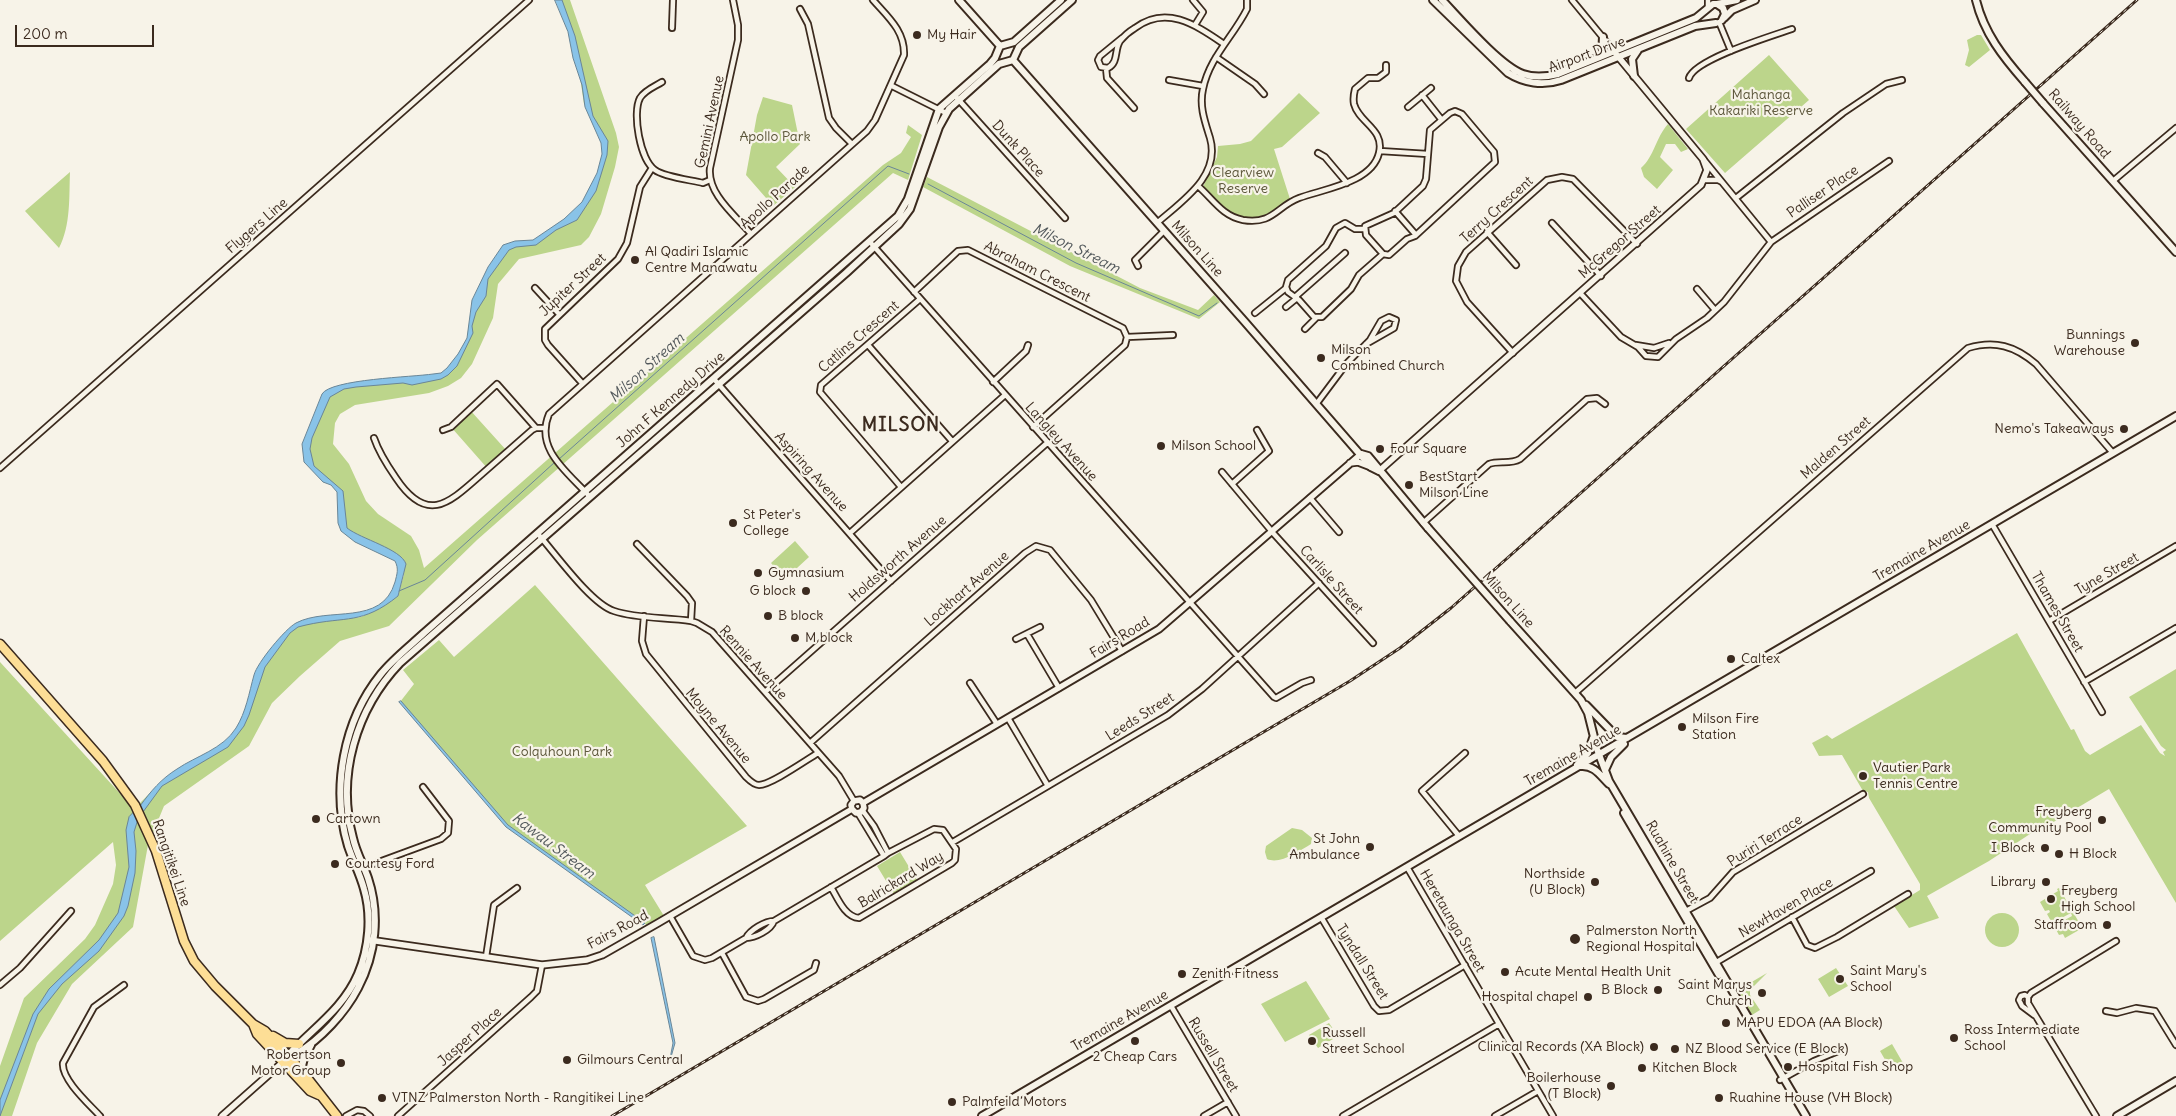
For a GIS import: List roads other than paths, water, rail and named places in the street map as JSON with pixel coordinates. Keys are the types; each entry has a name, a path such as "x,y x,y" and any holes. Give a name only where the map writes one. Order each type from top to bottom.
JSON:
{"highway":[{"name":"Rangitikei Line","path":"0,644 104,761 135,805 156,851 189,952 204,974 253,1024 265,1031 310,1091 319,1095"},
{"name":"Rangitikei Line","path":"253,1024 257,1034 286,1060 302,1070 316,1087 319,1095 338,1116"},
{"path":"265,1031 285,1043 299,1044"}],"main road":[{"path":"959,0 1000,46"},
{"path":"1000,46 1014,42 1061,0"},
{"path":"1000,46 997,54 1000,61 1005,63 1013,60 1019,47 1071,0"},
{"name":"Airport Drive","path":"1433,0 1497,64 1520,80 1541,84 1555,82 1695,26 1719,22 1732,10 1755,0"},
{"name":"Airport Drive","path":"1442,0 1505,63 1523,74 1536,77 1550,76 1696,18 1711,4 1737,0"},
{"name":"Railway Road","path":"1976,1 1984,24 1996,47 2043,103 2176,252"},
{"path":"1711,4 1724,11 1719,22 1710,22 1706,17 1711,4"},
{"path":"1602,56 1603,38"},
{"path":"1008,44 1013,46 1016,53"},
{"path":"1634,76 1632,59 1638,49"},
{"name":"John F Kennedy Drive","path":"872,244 899,224 910,209 939,127 946,113 957,97 990,64 997,54"},
{"name":"Milson Line","path":"1013,60 1317,403 1371,467 1379,471"},
{"name":"John F Kennedy Drive","path":"286,1060 297,1054 318,1036 358,988 368,964 374,904 361,869 348,845 341,809 341,774 369,705 392,672 540,537 872,244 903,208 939,110 999,64 1005,63"},
{"name":"Tremaine Avenue","path":"982,1116 2176,416"},
{"name":"Milson Line","path":"1361,454 1368,456 1425,525 1576,693 1588,713 1599,755"},
{"path":"1581,700 1617,738 1631,736"},
{"path":"1562,776 1588,753 1592,745 1593,731"},
{"path":"1605,772 1606,764 1611,757 1631,736"},
{"name":"Ruahine Street","path":"1599,755 1605,772 1621,802 1623,812 1715,963 1782,1079 1801,1116"},
{"path":"1575,769 1583,766 1593,768 1614,791"},
{"name":"John F Kennedy Drive","path":"286,1060 299,1044 330,1021"},
{"path":"302,1070 304,1058 318,1036"},
{"name":"Ruahine Street","path":"1782,1079 1806,1116"},
{"path":"2117,1116 2176,1081"}],"street":[{"name":"Flygers Line","path":"0,468 529,0"},
{"path":"672,28 673,0"},
{"name":"Gemini Avenue","path":"733,0 738,24 738,40 710,168 710,180 718,196 752,234"},
{"name":"Apollo Parade","path":"544,428 549,414 582,383 752,234 852,144 875,120 903,62 904,47 899,30 872,0"},
{"path":"1193,0 1203,12 1195,26"},
{"path":"1157,223 1198,186 1208,170 1211,155 1210,140 1202,113 1201,97 1203,86 1216,57 1247,9 1247,0"},
{"path":"1572,0 1771,242"},
{"path":"800,9 808,24 829,118 852,144"},
{"path":"1122,38 1115,61 1106,68 1100,66 1099,57 1122,38 1139,25 1158,18 1180,18 1224,44"},
{"path":"1719,22 1732,51"},
{"path":"1689,78 1690,73 1699,65 1792,29"},
{"path":"1216,57 1255,84 1264,94"},
{"path":"1198,186 1226,213 1243,220 1256,220 1275,215 1298,198 1347,183 1373,165 1380,151 1377,133 1356,109 1353,101 1355,88 1368,78 1378,78 1386,72 1386,65"},
{"path":"1106,68 1107,78 1134,108"},
{"path":"1169,80 1203,86"},
{"path":"1736,198 1843,113 1886,84 1902,80"},
{"path":"662,82 646,91 637,106 642,152 652,168 659,173 703,183 710,180"},
{"path":"892,86 946,113"},
{"path":"1408,107 1431,88"},
{"path":"1422,95 1441,119"},
{"name":"Dunk Place","path":"957,97 1065,218"},
{"path":"1305,329 1316,318 1322,317 1336,305 1351,289 1359,275 1383,254 1389,254 1407,239 1416,235 1496,160 1494,152 1459,112 1451,112 1430,130 1425,183 1395,211 1368,224 1365,230 1368,237 1383,254"},
{"path":"2113,181 2176,128"},
{"path":"1380,151 1428,154"},
{"path":"1318,152 1347,183"},
{"path":"1704,159 1707,170 1704,180 1718,180 1723,183"},
{"name":"Palliser Place","path":"1676,339 1724,302 1771,242 1888,162"},
{"name":"Jupiter Street","path":"582,383 545,340 545,329 618,259 627,243 640,187 652,168"},
{"name":"Terry Crescent","path":"1513,353 1467,302 1456,281 1458,266 1466,252 1547,180 1562,177 1573,179 1637,244"},
{"name":"McGregor Street","path":"1379,471 1697,191 1704,180"},
{"path":"1395,211 1416,235"},
{"path":"1255,313 1286,288 1288,280 1326,246 1338,226 1345,223 1354,229 1365,230"},
{"path":"1552,223 1601,276"},
{"path":"1138,266 1135,260 1164,231"},
{"path":"1488,232 1516,265"},
{"name":"Langley Avenue","path":"872,244 1032,427 1274,697 1276,698 1311,680"},
{"name":"Abraham Crescent","path":"914,292 958,251 968,250 1123,328 1127,337"},
{"path":"1286,308 1345,253"},
{"path":"535,288 559,314"},
{"path":"1286,288 1316,318"},
{"path":"1697,289 1715,310"},
{"path":"1580,294 1617,333 1646,356 1655,358 1663,354 1676,339"},
{"name":"Catlins Crescent","path":"901,487 820,392 821,385 920,299"},
{"path":"1317,403 1347,363 1366,344 1383,320 1389,317 1394,319 1396,322 1394,328 1366,344"},
{"path":"1032,427 1125,345 1127,337 1173,335"},
{"path":"1632,344 1658,347 1676,339"},
{"path":"993,382 1026,350 1028,344"},
{"name":"Malden Street","path":"1576,693 1968,348 1982,344 1997,344 2014,348 2026,355 2036,364 2113,454"},
{"path":"868,345 952,441"},
{"name":"Aspiring Avenue","path":"716,382 891,581"},
{"path":"443,430 451,427 497,384 536,428"},
{"path":"850,533 1005,395"},
{"path":"1425,525 1489,464 1498,461 1513,462 1520,459 1587,399 1597,398 1606,404"},
{"path":"374,438 379,452 405,492 423,504 432,506 450,502 536,428 544,428 548,449 588,495"},
{"path":"1232,484 1269,451 1257,430"},
{"name":"Holdsworth Avenue","path":"765,692 1047,443"},
{"name":"Fairs Road","path":"863,803 1159,629 1361,454"},
{"path":"1350,463 1358,462 1371,467"},
{"name":"Carlisle Street","path":"1222,472 1272,532 1373,643"},
{"path":"1310,498 1339,532"},
{"name":"Thames Street","path":"1992,524 2102,712"},
{"name":"Rennie Avenue","path":"540,537 600,604 612,611 691,621 712,632 839,776 854,801"},
{"path":"637,544 687,596 692,604 691,621"},
{"name":"Lockhart Avenue","path":"810,743 1025,553 1036,546 1050,550 1091,600 1122,651"},
{"name":"Tyne Street","path":"2049,621 2176,546"},
{"name":"Leeds Street","path":"953,842 1168,716 1319,583"},
{"name":"Moyne Avenue","path":"644,616 642,641 646,654 750,780 759,786 770,782 818,752"},
{"path":"1016,639 1040,627"},
{"path":"2084,682 2176,628"},
{"path":"1027,634 1059,688"},
{"path":"970,683 997,724"},
{"path":"1008,718 1048,786"},
{"path":"1459,836 1422,791 1465,753"},
{"path":"361,869 440,839 448,834 449,821 423,787"},
{"name":"Puriri Terrace","path":"1685,912 1710,898 1733,872 1863,794"},
{"path":"861,812 863,803 860,800 854,801 851,805 852,809 861,812 886,855"},
{"name":"Fairs Road","path":"370,941 542,965 574,963 602,955 852,809"},
{"name":"Balrickard Way","path":"670,916 693,956 705,960 722,953 746,938 752,938 773,925 774,921 886,855 934,829 943,830 956,849 956,856 952,863 859,918 847,912 831,888"},
{"name":"Heretaunga Street","path":"1407,867 1553,1116"},
{"name":"NewHaven Place","path":"1715,963 1871,871"},
{"path":"486,958 494,905 517,888"},
{"path":"1792,917 1807,945 1815,948 1837,937 1908,894"},
{"path":"0,985 20,968 71,911"},
{"name":"Tyndall Street","path":"1321,917 1374,1006 1379,1010 1389,1010 1465,965"},
{"path":"2096,1116 2035,1016 2028,1003 2028,998 2031,993 2116,941"},
{"path":"722,953 746,997 758,1001 814,970 816,964"},
{"name":"Jasper Place","path":"398,1116 537,991 542,965"},
{"path":"100,1116 66,1078 62,1066 94,1007 124,985"},
{"path":"2028,998 2021,996 2019,1000 2022,1006 2035,1016"},
{"name":"Russell Street","path":"1170,1006 1236,1116"},
{"path":"2106,1011 2118,1013 2136,1008 2156,1011 2176,1045"},
{"path":"1344,1116 1499,1024"},
{"path":"1782,1079 1814,1061 1843,1049"},
{"path":"222,1116 286,1060"},
{"path":"1495,1116 1538,1091"},
{"path":"1204,1116 1228,1102"},
{"path":"346,1116 357,1110 364,1111 370,1116"}],"water":[{"path":"555,0 562,0 575,36 593,116 608,141 607,155 596,191 577,220 556,230 536,245 516,247 509,250 488,279 486,296 476,312 472,326 473,333 457,366 448,375 441,379 412,385 403,383 344,389 330,397 312,438 310,449 314,466 343,491 347,528 389,549 403,559 406,564 398,596 374,612 364,616 306,625 298,627 290,633 265,667 244,726 228,747 162,786 143,812 140,806 161,781 184,764 217,747 231,735 242,716 256,670 272,647 291,626 309,618 366,610 379,605 388,596 397,574 395,561 355,542 341,531 338,523 337,492 331,485 323,482 304,462 302,444 322,394 329,389 373,379 441,373 447,368 467,338 472,300 488,267 503,245 515,241 533,240 564,219 582,202 597,173 602,154 601,143 585,107 582,85 573,58 568,32"},
{"path":"401,701 508,825 645,923 643,925 506,827 399,702"},
{"path":"134,812 138,819 134,832 136,851 135,873 124,916 99,951 62,984 38,1014 0,1116 0,1100 33,1014 49,989 99,940 118,913 129,867 126,830 129,817"},
{"path":"654,937 675,1043 669,1064 673,1043 651,938"}],"waterway":[{"name":"Milson Stream","path":"558,460 888,166 909,174"},
{"name":"Milson Stream","path":"928,184 1076,263 1199,316 1217,303"},
{"name":"Milson Stream","path":"399,591 425,580 555,462"}],"railway":[{"path":"612,1116 1350,681 1400,648 1451,608 2137,0"}],"place":[{"name":"My Hair","path":"917,35"},
{"name":"Al Qadiri Islamic Centre Manawatu","path":"635,260"},
{"name":"Bunnings Warehouse","path":"2135,343"},
{"name":"Milson Combined Church","path":"1321,358"},
{"name":"Nemo's Takeaways","path":"2124,429"},
{"name":"Milson School","path":"1161,446"},
{"name":"Four Square","path":"1380,449"},
{"name":"BestStart Milson Line","path":"1409,485"},
{"name":"St Peter's College","path":"733,523"},
{"name":"Gymnasium","path":"758,573"},
{"name":"G block","path":"806,591"},
{"name":"B block","path":"768,616"},
{"name":"M block","path":"795,638"},
{"name":"Caltex","path":"1731,659"},
{"name":"Milson Fire Station","path":"1682,727"},
{"name":"Vautier Park Tennis Centre","path":"1863,776"},
{"name":"Cartown","path":"316,819"},
{"name":"Freyberg Community Pool","path":"2102,820"},
{"name":"St John Ambulance","path":"1370,847"},
{"name":"I Block","path":"2045,848"},
{"name":"H Block","path":"2059,854"},
{"name":"Courtesy Ford","path":"335,864"},
{"name":"Northside (U Block)","path":"1595,882"},
{"name":"Library","path":"2046,882"},
{"name":"Freyberg High School","path":"2051,899"},
{"name":"Staffroom","path":"2107,925"},
{"name":"Palmerston North Regional Hospital","path":"1575,939"},
{"name":"Acute Mental Health Unit","path":"1505,972"},
{"name":"Zenith Fitness","path":"1182,974"},
{"name":"Saint Mary's School","path":"1840,979"},
{"name":"B Block","path":"1658,990"},
{"name":"Saint Marys Church","path":"1762,993"},
{"name":"Hospital chapel","path":"1588,997"},
{"name":"MAPU EDOA (AA Block)","path":"1726,1023"},
{"name":"Ross Intermediate School","path":"1954,1038"},
{"name":"2 Cheap Cars","path":"1135,1041"},
{"name":"Russell Street School","path":"1312,1041"},
{"name":"Clinical Records (XA Block)","path":"1654,1047"},
{"name":"NZ Blood Service (E Block)","path":"1675,1049"},
{"name":"Gilmours Central","path":"567,1060"},
{"name":"Robertson Motor Group","path":"341,1063"},
{"name":"Hospital Fish Shop","path":"1788,1067"},
{"name":"Kitchen Block","path":"1642,1068"},
{"name":"Boilerhouse (T Block)","path":"1611,1086"},
{"name":"VTNZ Palmerston North - Rangitikei Line","path":"382,1098"},
{"name":"Ruahine House (VH Block)","path":"1719,1098"},
{"name":"Palmfeild Motors","path":"952,1102"}],"district":[{"name":"MILSON","path":"901,426"}],"park label":[{"name":"Mahanga Kakariki Reserve","path":"1761,104"},
{"name":"Apollo Park","path":"775,137"},
{"name":"Clearview Reserve","path":"1243,182"},
{"name":"Colquhoun Park","path":"562,752"}],"water label":[{"name":"Kawau Stream","path":"553,846"}]}
